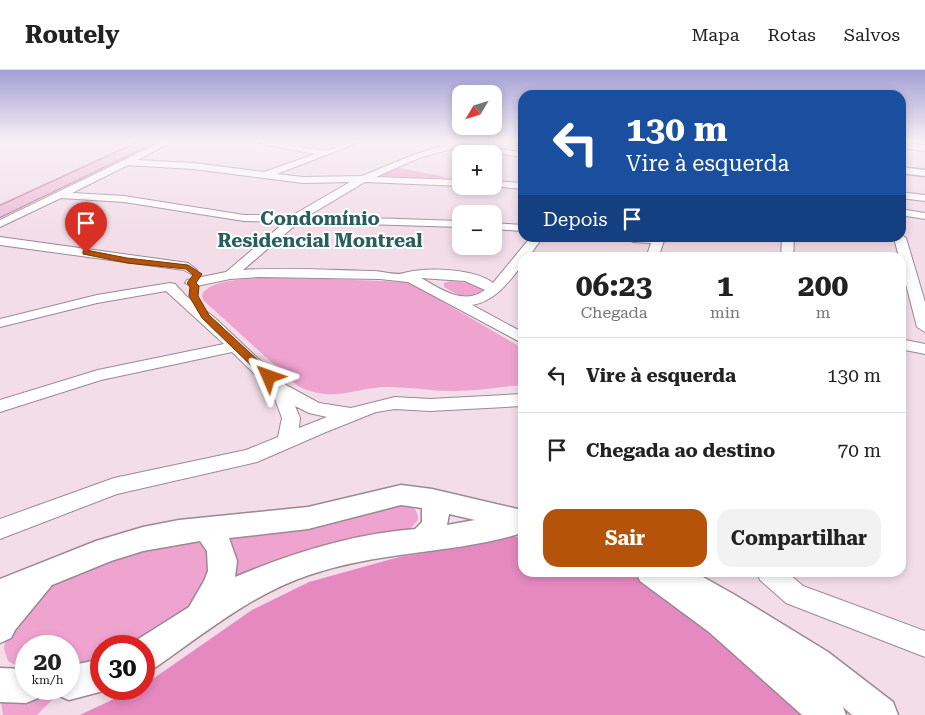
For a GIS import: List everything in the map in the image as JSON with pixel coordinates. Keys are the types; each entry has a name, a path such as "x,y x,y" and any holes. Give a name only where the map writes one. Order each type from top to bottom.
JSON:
{"main road":[{"path":"0,202 66,172"},
{"path":"0,212 86,172"}],"street":[{"path":"0,224 107,172"},
{"path":"236,172 304,180 363,179 452,182"},
{"path":"263,176 273,172"},
{"path":"233,272 296,219 363,179 380,172"},
{"path":"432,172 452,176"},
{"path":"502,184 518,186"},
{"path":"59,195 133,200 227,217 452,224"},
{"path":"906,196 925,198"},
{"path":"906,213 925,216"},
{"path":"502,227 518,228"},
{"path":"0,241 70,250 127,261 188,267 195,286 194,301 205,316"},
{"path":"525,252 533,242"},
{"path":"906,259 925,327"},
{"path":"454,277 438,283 437,286 446,296 468,301 481,299 497,286 518,260"},
{"path":"127,261 144,268 154,277 166,283 181,298 205,316 280,389 315,409 350,415"},
{"path":"0,323 166,283 176,272 192,277 233,272 454,277 479,280 496,277 515,264"},
{"path":"380,275 416,280 506,330 517,334"},
{"path":"479,280 492,289"},
{"path":"481,299 484,309 517,334"},
{"path":"906,345 925,349"},
{"path":"0,406 98,375 236,346"},
{"path":"280,389 291,418 287,440"},
{"path":"0,529 114,486 173,472 238,461 350,415 395,403 446,404 514,400"},
{"path":"0,593 106,550 143,539 179,532 308,518 400,495 432,500 518,520"},
{"path":"421,541 428,535 437,519 437,510 432,500"},
{"path":"155,648 244,588 280,572 339,554 396,543 434,540 518,522"},
{"path":"197,620 217,591 224,573 218,540 208,530"},
{"path":"0,627 4,619 44,576"},
{"path":"658,577 727,625 828,715"},
{"path":"674,577 724,604 816,664 880,715"},
{"path":"775,577 795,595 925,644"},
{"path":"0,684 15,685"}],"shaded area":[{"path":"69,172 79,172 0,209 0,204"},
{"path":"389,172 421,172 446,178 380,176"},
{"path":"280,278 409,282 518,346 518,385 463,391 388,387 333,394 322,394 298,386 203,300 202,295 209,287 222,282 240,279"},
{"path":"451,281 481,284 485,287 476,297 464,298 444,287 444,283"},
{"path":"397,501 415,509 418,515 418,520 410,529 229,587 227,535"},
{"path":"497,536 518,537 518,577 635,577 672,597 803,715 80,715 112,700 155,700 155,677 252,610 309,582 399,557 431,552"},
{"path":"192,539 201,542 212,552 208,589 158,637 155,638 155,635 90,635 90,665 80,667 80,635 15,635 15,665 8,661 4,649 5,640 32,597 81,566"},
{"path":"15,695 15,700 52,700 37,715 3,715 0,696"}],"district":[{"name":"Condomínio Residencial Montreal","path":"320,229"}],"route":[{"path":"86,253 127,261 188,267 196,272 198,277 191,283 195,286 193,296 205,316 269,377"}]}
